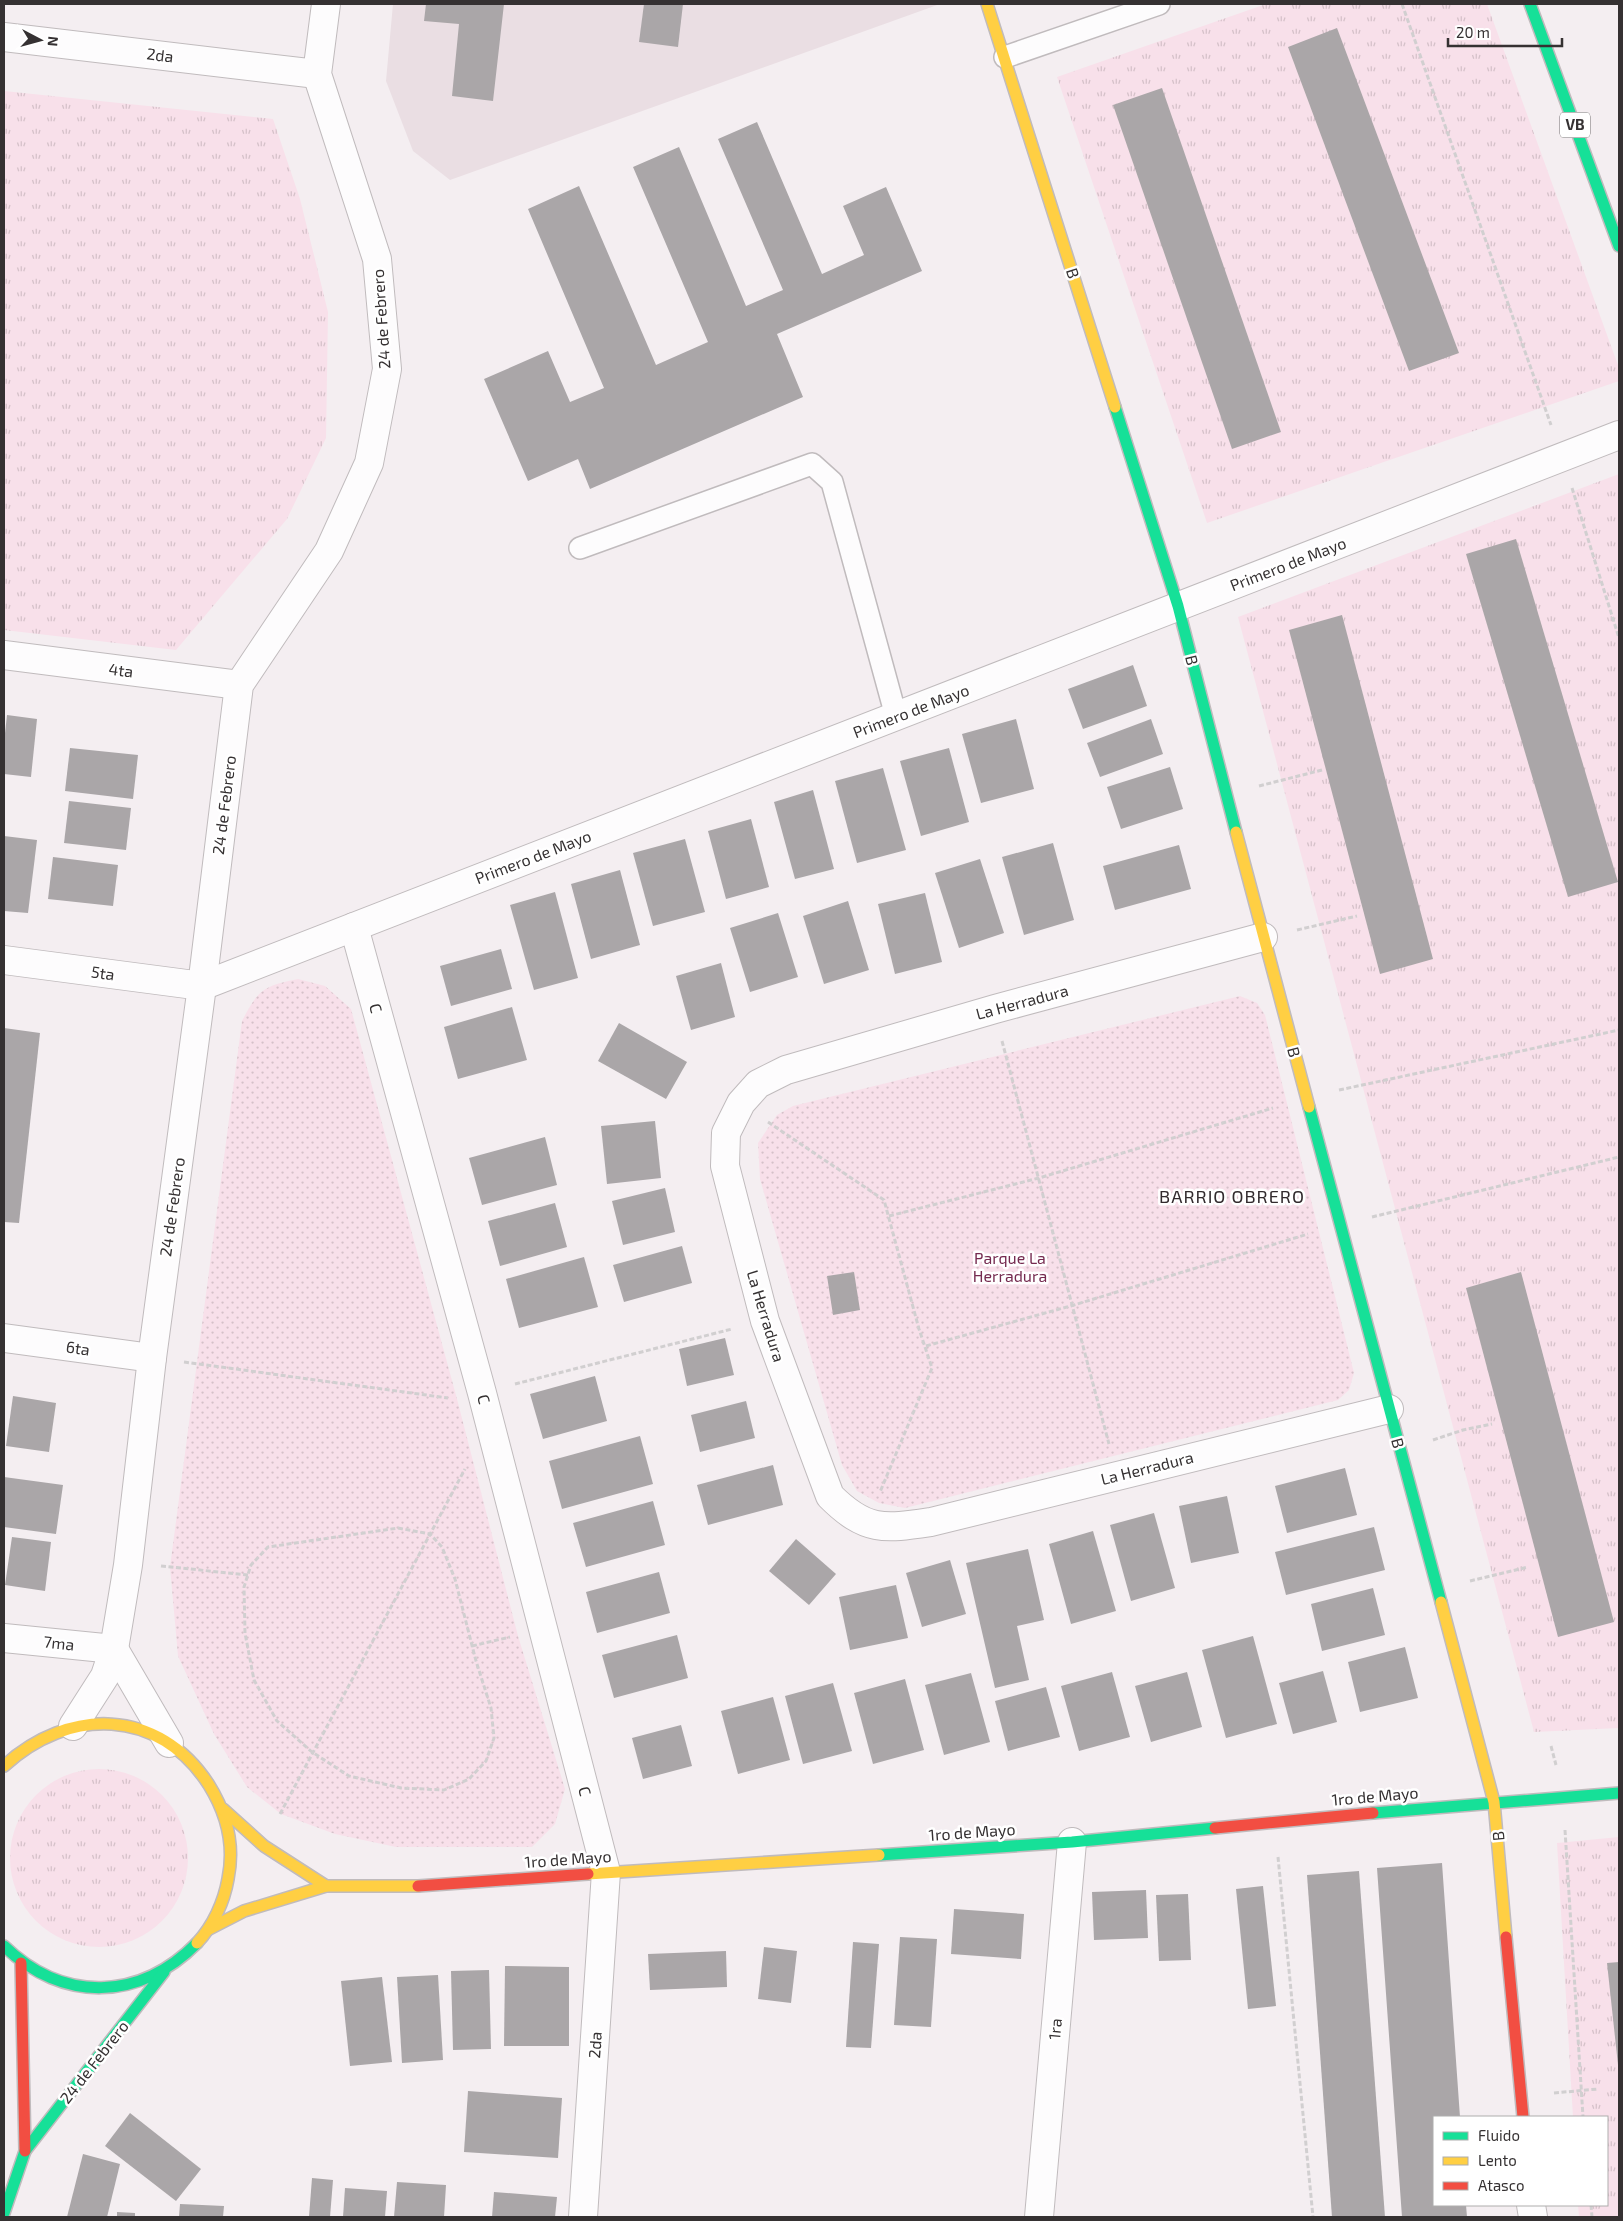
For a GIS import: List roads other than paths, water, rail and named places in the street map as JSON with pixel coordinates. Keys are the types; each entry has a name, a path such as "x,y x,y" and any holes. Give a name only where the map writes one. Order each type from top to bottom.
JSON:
{"main road":[{"name":"B","path":"987,4 1178,606 1263,937 1494,1802 1524,2116"},
{"name":"VB","path":"1530,4 1619,246"},
{"path":"4,1766 18,1752 44,1736 73,1726 98,1723 123,1725 147,1732 169,1743 202,1771 222,1809 230,1839 231,1870 224,1901 209,1929 189,1953 164,1972 129,1985 91,1988 54,1981 21,1962 4,1946"},
{"name":"1ro de Mayo","path":"209,1929 244,1911 326,1886 412,1886 1072,1842 1494,1802 1619,1793"},
{"path":"222,1809 264,1846 326,1886"},
{"name":"24 de Febrero","path":"21,1962 25,2151"},
{"name":"24 de Febrero","path":"4,2213 25,2151 164,1972"}],"street":[{"name":"24 de Febrero","path":"73,1726 105,1676 114,1649 128,1565 152,1358 202,986 239,685 329,551 369,463 386,369 377,259 317,74 326,4"},
{"name":"2da","path":"4,37 317,74"},
{"name":"Primero de Mayo","path":"202,986 1619,435"},
{"name":"4ta","path":"4,655 239,685"},
{"name":"C","path":"354,927 492,1430 606,1872"},
{"name":"La Herradura","path":"1263,937 995,1009 786,1070 758,1084 741,1103 726,1133 725,1166 764,1321 830,1496 848,1514 867,1523 893,1528 931,1522 1389,1409"},
{"name":"5ta","path":"4,960 202,986"},
{"name":"6ta","path":"4,1338 152,1358"},
{"name":"7ma","path":"4,1638 114,1649"},
{"path":"114,1649 169,1743"},
{"name":"1ra","path":"1039,2217 1072,1842"},
{"name":"2da","path":"583,2217 606,1872"}],"lane":[{"path":"1005,57 1159,4"},
{"path":"580,548 812,464 832,482 896,716"}],"district":[{"name":"BARRIO OBRERO","path":"1232,1197"}],"park label":[{"name":"Parque La Herradura","path":"1010,1267"}]}
